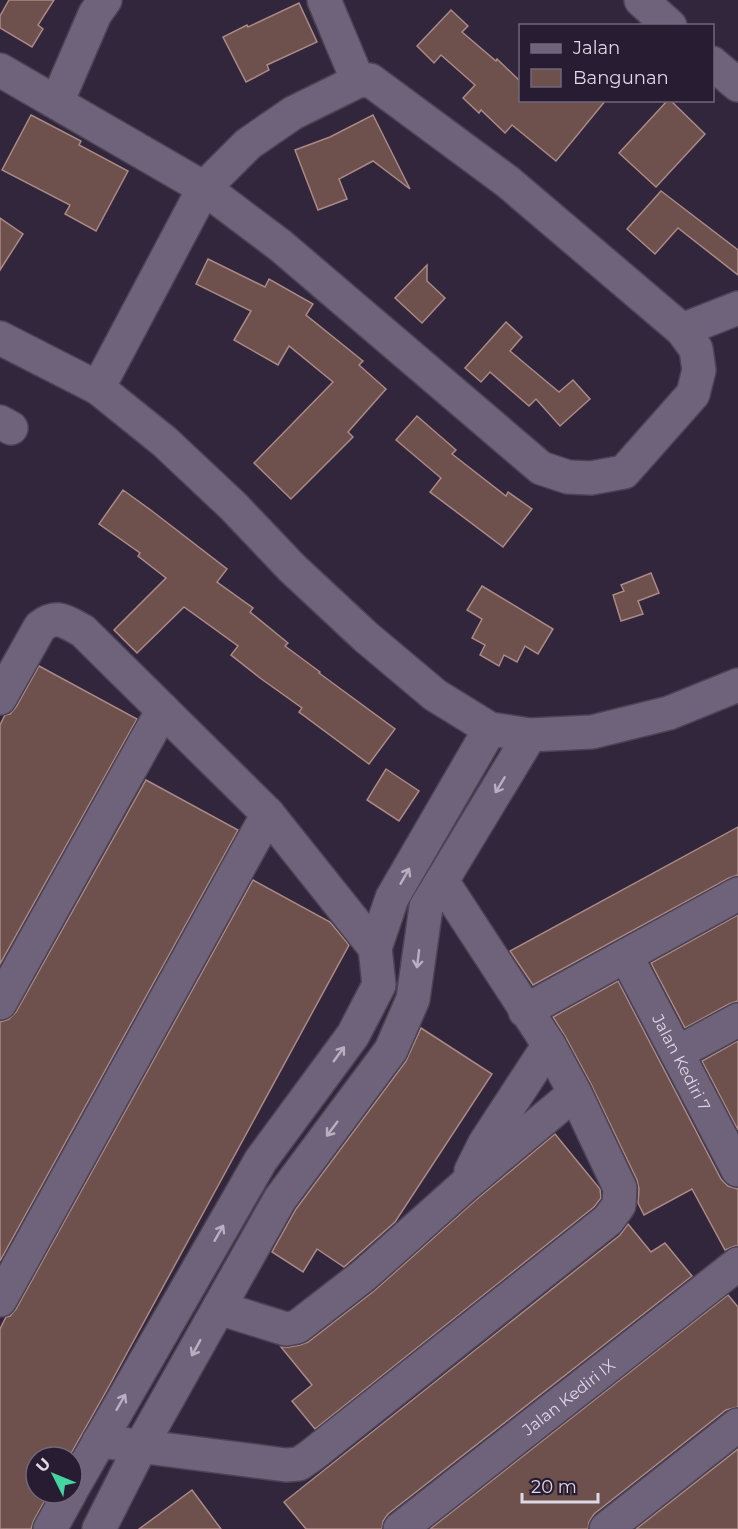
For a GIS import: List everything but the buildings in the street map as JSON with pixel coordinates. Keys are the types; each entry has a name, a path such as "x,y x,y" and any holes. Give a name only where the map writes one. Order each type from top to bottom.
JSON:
{"street":[{"path":"57,102 95,14 105,0"},
{"path":"324,0 358,81"},
{"path":"641,0 668,24"},
{"path":"714,65 738,85"},
{"path":"0,70 204,188 281,246 541,468 568,477 591,478 624,472 693,394 699,370 696,349 682,330 508,182 370,80 358,81 293,113 248,144 204,188 98,388"},
{"path":"682,330 738,308"},
{"path":"0,338 98,388 173,450 292,568 366,637 435,695 490,729 530,735 592,732 669,713 738,685"},
{"path":"0,698 40,627 48,621 58,620 83,631 268,814 375,948"},
{"path":"0,1003 163,710"},
{"path":"84,1468 261,1160 353,1035 379,985 375,948 392,898 490,729"},
{"path":"99,1529 141,1446 280,1199 391,1050 413,999 426,907 530,735"},
{"path":"3,1287 268,814"},
{"path":"99,1441 286,1465 299,1464 608,1220 619,1205 620,1188 575,1093 549,1045 442,881"},
{"path":"525,1011 738,894"},
{"name":"Jalan Kediri 7","path":"626,956 738,1170"},
{"path":"677,1053 738,1020"},
{"path":"465,1185 485,1143 549,1045"},
{"path":"219,1308 286,1329 297,1327 363,1276 465,1185 575,1093"},
{"name":"Jalan Kediri IX","path":"400,1529 738,1264"},
{"path":"606,1529 738,1425"},
{"path":"50,1529 63,1505"}]}
